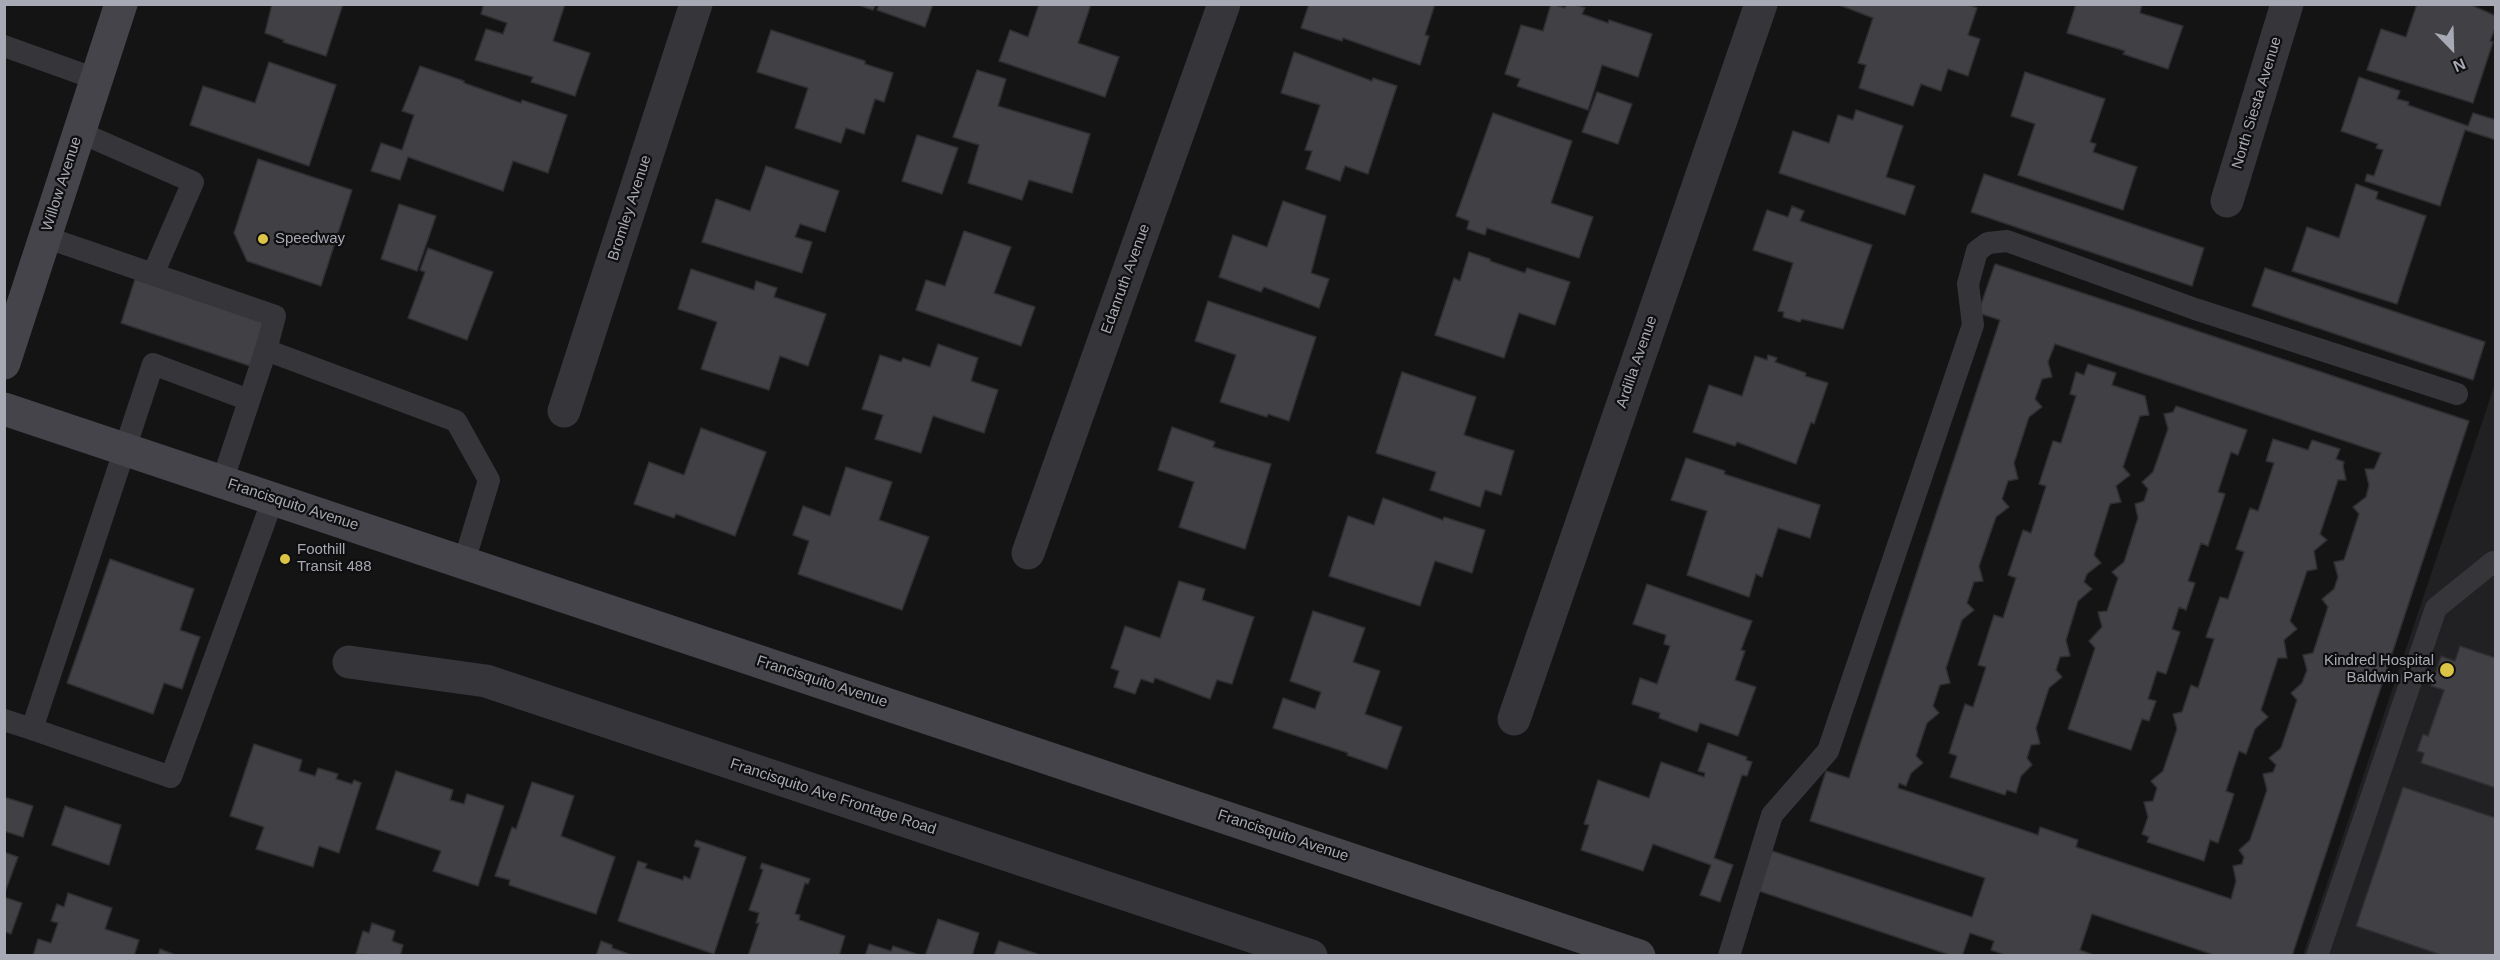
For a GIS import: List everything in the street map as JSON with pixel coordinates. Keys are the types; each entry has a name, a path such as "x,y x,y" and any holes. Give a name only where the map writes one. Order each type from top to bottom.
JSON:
{"street":[{"name":"Willow Avenue","path":"4,363 121,4"},
{"name":"Bromley Avenue","path":"564,411 696,4"},
{"name":"Edanruth Avenue","path":"1028,553 1224,4"},
{"name":"Ardilla Avenue","path":"1514,719 1761,4"},
{"name":"North Siesta Avenue","path":"2227,201 2288,4"},
{"name":"Francisquito Avenue","path":"4,409 1639,956"},
{"name":"Francisquito Ave Frontage Road","path":"349,662 486,681 1311,956"}],"lane":[{"path":"4,46 96,79"},
{"path":"79,132 193,182 153,274"},
{"path":"45,237 275,316 222,482"},
{"path":"1729,956 1772,815 1828,752 1973,325 1968,284 1977,251 1988,243 2007,240 2195,309 2457,394"},
{"path":"266,350 456,422 489,480 464,562"},
{"path":"32,729 153,364 249,400"},
{"path":"4,720 171,777 273,498"},
{"path":"2317,956 2436,608 2493,562 2496,563"}],"shaded area":[{"name":"Kindred Hospital Baldwin Park","path":"2495,384 2495,955 2303,955"}],"building":[{"path":"272,4 343,4 326,56 283,42 284,40 265,33"},
{"path":"484,4 565,4 553,41 590,53 575,96 531,82 533,77 475,60 486,29 503,34 507,23 481,14"},
{"path":"856,4 876,4 873,10"},
{"path":"879,4 933,4 925,27 877,10"},
{"path":"1039,4 1091,4 1078,43 1119,57 1105,97 999,61 1010,30 1028,37"},
{"path":"1309,4 1435,4 1425,35 1429,36 1420,65 1343,38 1342,41 1301,28"},
{"path":"1551,4 1565,8 1567,4 1573,4 1585,8 1582,14 1652,34 1638,77 1602,65 1588,110 1517,86 1520,79 1505,74 1521,25 1543,31"},
{"path":"1837,4 1967,4 1977,8 1968,35 1980,39 1968,76 1948,69 1941,91 1921,84 1913,106 1859,88 1866,65 1858,63 1873,18"},
{"path":"2076,4 2142,4 2140,13 2183,26 2168,69 2123,54 2125,51 2067,33"},
{"path":"2417,4 2469,4 2496,16 2496,26 2490,41 2493,42 2473,103 2367,70 2381,29 2406,37"},
{"path":"771,30 865,61 865,64 893,73 884,102 875,99 864,134 846,128 841,143 795,128 808,88 757,72"},
{"path":"1294,52 1372,81 1373,78 1397,86 1368,174 1345,166 1340,181 1306,169 1312,151 1305,150 1320,105 1281,93"},
{"path":"269,62 336,85 309,166 190,125 203,86 255,103"},
{"path":"420,66 521,103 522,100 567,115 548,173 513,161 503,191 408,157 400,180 371,171 381,143 402,150 414,115 402,111"},
{"path":"977,70 1006,79 998,106 1090,134 1072,193 1029,180 1022,200 968,183 979,145 953,137"},
{"path":"2025,72 2105,99 2090,142 2096,144 2093,152 2137,167 2123,210 2018,175 2035,124 2011,116"},
{"path":"2359,77 2400,91 2397,99 2409,102 2408,105 2468,126 2473,113 2496,120 2496,140 2465,130 2440,206 2365,181 2367,174 2374,176 2383,150 2376,148 2378,144 2341,131"},
{"path":"1597,92 1632,104 1618,144 1582,132"},
{"path":"1856,110 1903,126 1886,177 1915,186 1905,215 1779,173 1793,131 1829,143 1838,115 1853,120"},
{"path":"1493,113 1572,141 1551,203 1593,217 1579,258 1487,228 1485,235 1467,229 1469,221 1456,216"},
{"path":"917,135 958,148 942,194 902,181"},
{"path":"258,159 352,190 321,286 247,261 234,233"},
{"path":"766,166 839,191 825,232 800,224 795,237 812,242 802,273 702,242 716,199 750,211"},
{"path":"1984,174 2204,248 2192,286 1971,212"},
{"path":"2356,184 2378,192 2376,199 2426,216 2397,304 2292,271 2307,227 2339,238"},
{"path":"1283,201 1326,216 1311,273 1329,279 1319,308 1264,287 1261,292 1219,277 1233,235 1267,247"},
{"path":"399,204 436,216 417,271 381,259"},
{"path":"1792,206 1804,211 1800,221 1872,245 1843,329 1802,319 1800,322 1783,317 1784,312 1778,311 1793,263 1753,250 1767,210 1788,217"},
{"path":"964,231 1011,247 994,293 1035,307 1021,346 916,310 926,280 945,286"},
{"path":"428,248 493,272 467,340 408,318 425,272 420,270"},
{"path":"1469,252 1525,273 1527,268 1570,282 1555,325 1519,313 1504,358 1435,335 1454,278 1460,281"},
{"path":"1995,264 2469,421 2292,956 2217,956 2092,914 2080,950 2096,956 2008,956 1991,950 1994,941 1970,933 1962,956 1953,956 1759,891 1772,851 1972,917 1985,878 1810,821 1826,771 1849,778 2000,320 1978,313","holes":["2055,344 2381,453 2374,469 2365,469 2369,485 2366,497 2353,507 2359,514 2344,560 2334,562 2338,577 2334,589 2322,599 2328,607 2313,653 2303,655 2307,670 2302,683 2291,693 2297,700 2281,748 2269,758 2276,765 2273,772 2263,774 2267,790 2250,840 2239,850 2244,857 2242,864 2233,866 2236,881 2231,899 2076,847 2078,840 2040,827 2038,835 1898,788 1899,783 1906,786 1911,773 1923,763 1916,756 1927,723 1939,713 1933,706 1940,685 1950,683 1946,668 1962,620 1974,610 1967,603 1974,582 1983,581 1979,566 1996,517 2009,507 2002,499 2008,481 2018,479 2014,463 2029,417 2042,407 2035,399 2042,379 2052,377 2048,362"]},
{"path":"2265,268 2485,342 2473,380 2252,306"},
{"path":"691,269 754,290 756,281 777,288 774,297 826,314 808,366 780,356 769,390 701,369 717,322 678,309"},
{"path":"135,279 264,322 250,366 121,323"},
{"path":"1208,301 1316,337 1289,421 1268,414 1267,417 1220,402 1236,355 1195,341"},
{"path":"938,344 978,358 971,381 998,390 984,433 933,416 921,453 875,439 883,415 862,409 880,355 901,362 903,358 930,367"},
{"path":"1768,355 1777,358 1775,362 1806,373 1805,376 1828,383 1814,424 1811,422 1796,464 1737,442 1735,446 1693,432 1709,385 1742,396 1755,356 1767,360"},
{"path":"2088,364 2116,373 2112,385 2145,396 2149,415 2140,416 2123,467 2130,475 2116,486 2121,502 2110,504 2094,555 2101,563 2087,574 2084,582 2092,589 2078,601 2066,640 2070,656 2060,657 2056,670 2062,677 2049,688 2036,728 2040,744 2031,745 2027,758 2032,765 2021,776 2016,793 2007,790 2005,795 1950,777 1957,756 1949,753 1965,704 1973,707 1986,667 1978,665 1994,615 2003,618 2016,578 2008,575 2023,530 2031,533 2046,486 2039,484 2053,441 2061,443 2076,396 2070,394 2076,372 2084,375"},
{"path":"1402,372 1476,397 1464,435 1514,451 1501,495 1485,490 1480,507 1430,490 1436,472 1376,453"},
{"path":"2176,406 2247,430 2238,455 2231,452 2218,492 2225,494 2208,546 2201,543 2188,581 2195,583 2186,610 2179,607 2172,629 2180,632 2166,674 2157,671 2148,699 2156,701 2149,721 2142,719 2131,750 2068,729 2095,648 2089,641 2102,627 2098,612 2107,611 2118,578 2112,572 2124,562 2138,518 2135,504 2144,501 2148,489 2142,482 2153,472 2168,429 2164,414 2173,412"},
{"path":"1172,427 1215,442 1213,447 1271,464 1245,549 1179,527 1194,482 1158,470"},
{"path":"701,428 766,452 735,536 676,514 674,518 634,504 649,462 684,475"},
{"path":"2273,439 2308,450 2312,440 2340,449 2336,459 2344,462 2346,480 2338,480 2320,534 2327,540 2314,551 2317,569 2307,571 2290,621 2297,629 2284,640 2287,658 2278,658 2261,710 2268,717 2255,729 2246,754 2239,751 2226,791 2234,794 2218,843 2210,840 2204,861 2147,842 2149,837 2142,834 2148,817 2144,802 2153,801 2157,788 2151,781 2163,771 2177,729 2173,714 2182,712 2191,685 2198,688 2214,639 2206,637 2220,597 2228,599 2244,552 2236,549 2250,508 2258,511 2274,463 2266,461"},
{"path":"1686,458 1725,471 1724,474 1820,505 1810,538 1778,528 1762,577 1756,574 1749,597 1687,575 1707,511 1671,500"},
{"path":"846,467 892,482 879,520 929,537 902,610 798,574 809,541 793,535 803,506 830,516"},
{"path":"1383,498 1443,520 1444,517 1485,530 1472,573 1435,561 1420,606 1329,576 1348,516 1374,525"},
{"path":"110,559 194,589 180,630 200,637 182,689 164,683 153,714 67,683"},
{"path":"1179,581 1205,589 1202,600 1254,617 1232,684 1217,680 1210,699 1155,678 1153,683 1141,679 1135,694 1114,687 1119,671 1111,668 1125,626 1160,638"},
{"path":"1647,584 1752,621 1741,650 1745,651 1735,680 1756,687 1738,736 1700,723 1697,732 1659,718 1660,713 1632,704 1640,678 1657,684 1670,646 1664,644 1666,635 1633,624"},
{"path":"1313,611 1365,628 1353,662 1380,671 1365,714 1402,727 1387,769 1347,755 1348,753 1273,728 1283,698 1315,709 1321,692 1290,681"},
{"path":"2460,646 2496,658 2496,788 2421,763 2424,753 2417,751 2423,734 2428,736 2444,690 2431,686 2441,656 2455,661"},
{"path":"1708,743 1747,757 1746,760 1752,762 1747,776 1742,775 1714,858 1733,865 1720,902 1700,895 1711,865 1653,844 1643,871 1581,850 1589,825 1584,824 1598,780 1649,798 1661,762 1704,777 1705,773 1698,771"},
{"path":"254,744 302,760 299,771 315,776 318,768 338,774 336,779 352,784 354,780 361,783 339,853 319,846 313,867 256,849 264,827 230,816"},
{"path":"396,771 453,790 450,800 464,804 467,794 504,806 478,886 433,871 441,851 376,829"},
{"path":"532,782 574,796 561,836 615,857 596,914 509,885 510,880 495,876 512,827 516,829"},
{"path":"2403,787 2496,818 2496,956 2444,956 2356,926"},
{"path":"4,797 33,806 23,837 4,831"},
{"path":"65,806 121,825 109,865 52,845"},
{"path":"696,840 746,857 714,954 618,921 638,861 647,864 645,868 683,880 684,876 690,879 700,848 694,846"},
{"path":"4,852 18,857 4,895"},
{"path":"762,863 810,879 808,884 805,883 795,914 800,915 799,920 845,936 839,956 748,956 759,923 756,923 759,913 749,910 763,870 760,868"},
{"path":"68,893 112,908 105,929 139,940 134,956 33,956 38,939 51,943 58,923 51,921 57,904 64,907"},
{"path":"4,897 22,903 11,934 6,932 4,938"},
{"path":"938,919 979,933 972,956 925,956"},
{"path":"372,923 395,931 392,941 403,945 400,956 356,954 363,931 369,933"},
{"path":"601,941 612,945 612,948 634,956 596,956"},
{"path":"999,941 1043,956 994,956"},
{"path":"869,944 891,951 893,946 922,956 865,956"},
{"path":"160,949 178,956 158,956"}],"place":[{"name":"Speedway","path":"263,239"},
{"name":"Foothill Transit 488","path":"285,559"},
{"name":"Kindred Hospital Baldwin Park","path":"2447,670"}]}
